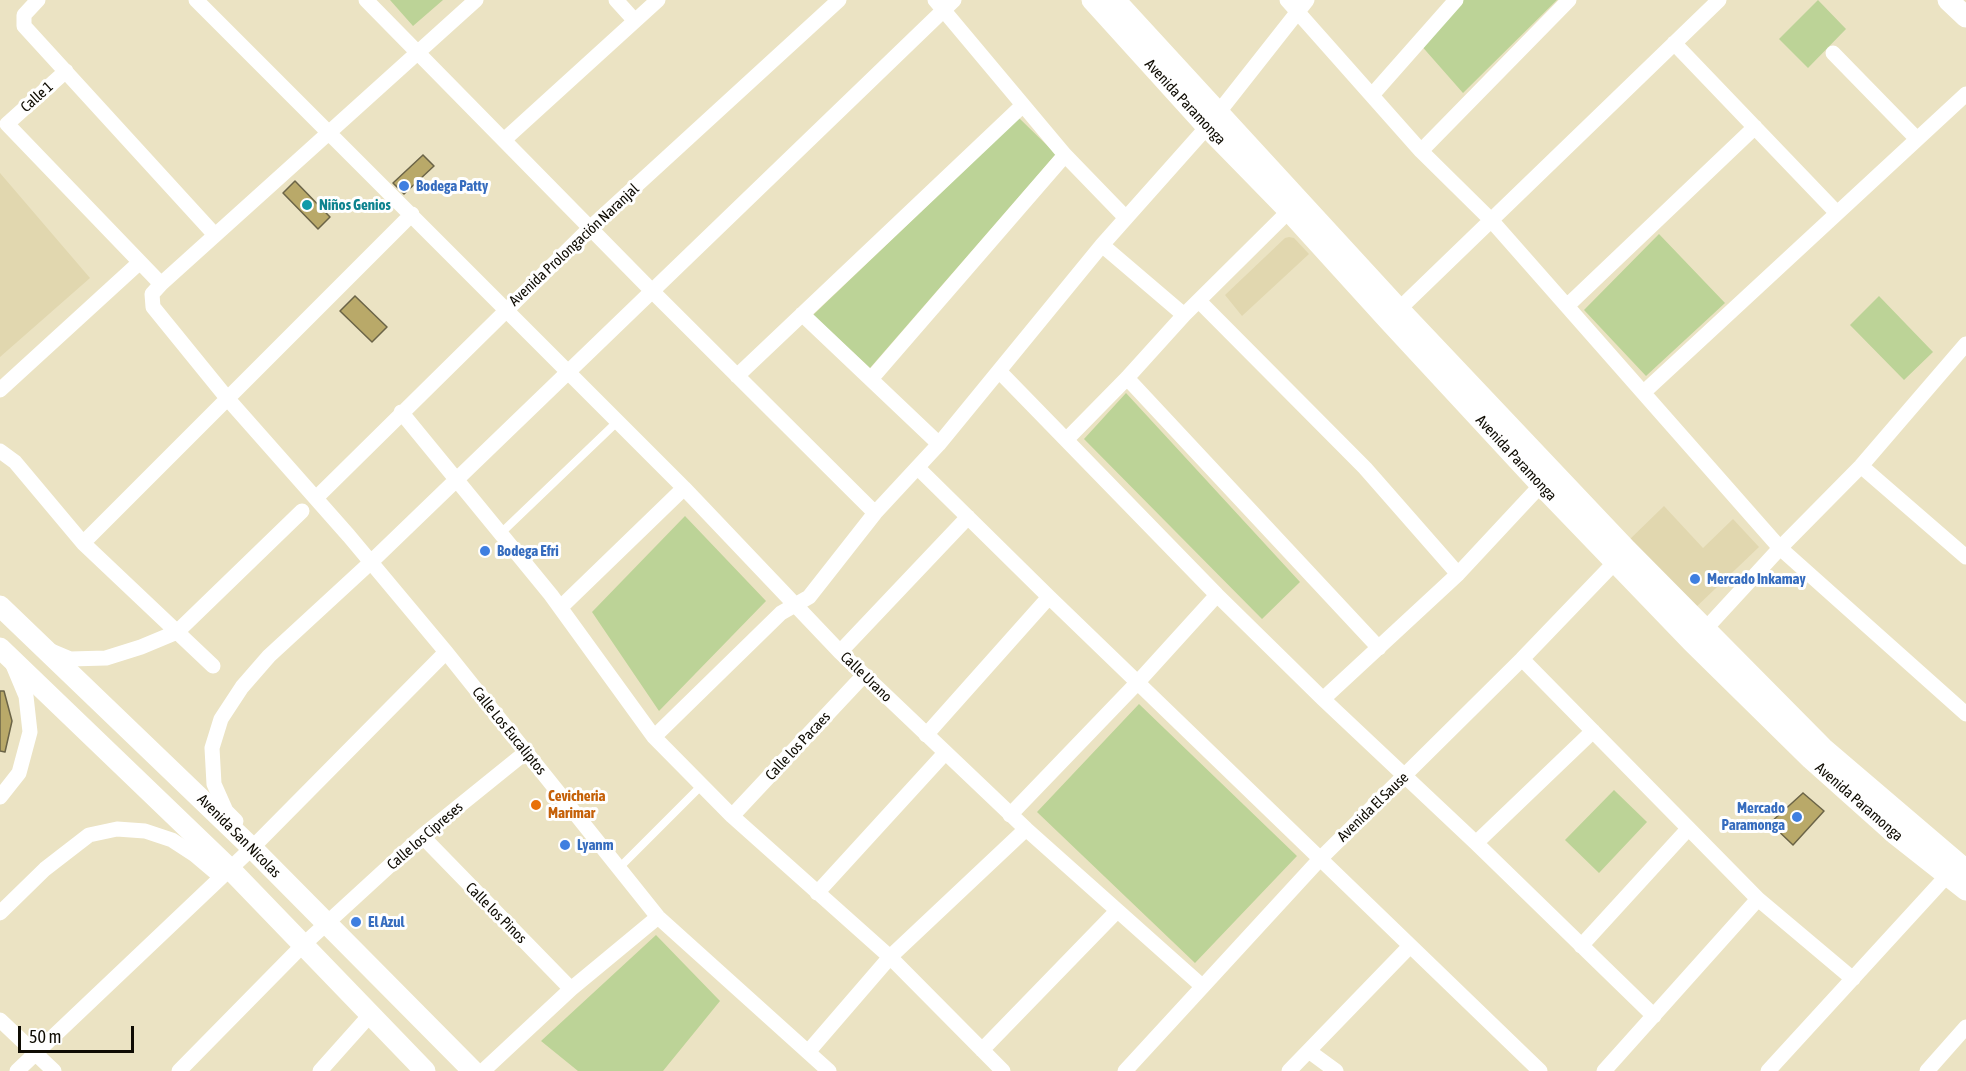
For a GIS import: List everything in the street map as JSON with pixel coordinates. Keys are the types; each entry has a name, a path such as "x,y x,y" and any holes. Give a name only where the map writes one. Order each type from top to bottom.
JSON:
{"street":[{"path":"38,0 24,15 24,26 215,235"},
{"name":"Calle Urano","path":"196,0 618,421 840,652 1026,829 1202,986"},
{"path":"366,0 652,291 875,513"},
{"path":"0,390 140,262 160,284 476,0"},
{"path":"616,0 635,21"},
{"path":"504,140 658,0"},
{"name":"Avenida Prolongación Naranjal","path":"316,498 591,227 839,0"},
{"name":"Avenida Paramonga","path":"1092,0 1212,120 1393,315 1699,636 1895,834 1957,870 1966,890"},
{"name":"Avenida Paramonga","path":"1114,0 1212,120"},
{"path":"1373,94 1456,0"},
{"path":"1421,151 1569,0"},
{"path":"1393,315 1719,0"},
{"path":"254,845 226,811 214,784 212,748 221,719 242,687 269,656 370,563 568,373 944,3 1023,105 1065,154 1126,218"},
{"path":"654,736 781,613 809,597 875,513 939,444 1102,245 1212,120 1297,4 1421,151 1491,220 1780,548 1966,714"},
{"path":"1674,42 1837,213"},
{"path":"1833,53 1917,139"},
{"name":"Calle 1","path":"66,71 7,124 140,262"},
{"path":"1644,392 1966,94"},
{"path":"737,376 1023,105"},
{"path":"1567,306 1755,127"},
{"path":"871,379 1065,154"},
{"path":"1067,439 1184,315 1294,206"},
{"path":"83,543 412,214"},
{"path":"1102,245 1184,315"},
{"name":"Calle Los Eucaliptos","path":"160,284 152,294 153,307 227,398 349,536 446,652 658,917 829,1071"},
{"path":"1199,301 1365,468 1458,574"},
{"path":"802,314 939,444"},
{"name":"Avenida Paramonga","path":"1393,315 1541,485 1621,556"},
{"path":"1699,636 1780,548 1861,466 1965,347"},
{"path":"999,370 1217,595 1654,1016"},
{"path":"1126,378 1379,648"},
{"path":"401,412 561,607 654,736 732,816 890,957 1003,1071"},
{"path":"0,451 15,462 83,543 213,666"},
{"path":"1861,466 1966,557"},
{"path":"918,468 1540,1071"},
{"path":"1323,699 1458,574 1541,485"},
{"path":"561,607 684,488"},
{"path":"38,643 70,659 106,658 177,632 302,511"},
{"path":"840,652 968,517"},
{"name":"Avenida El Sause","path":"1128,1070 1202,986 1320,859 1522,659 1621,556"},
{"path":"1010,814 1138,682 1217,595"},
{"path":"926,735 1049,597"},
{"name":"Avenida San Nicolas","path":"0,606 254,845 327,924 473,1071"},
{"path":"0,797 19,773 30,732 26,696 5,652"},
{"name":"Avenida San Nicolas","path":"5,652 226,873 303,945 425,1071"},
{"path":"17,1071 226,873 446,652"},
{"path":"1522,659 1758,899 1853,979"},
{"name":"Calle los Pacaes","path":"732,816 864,675"},
{"path":"1476,843 1593,731"},
{"name":"Calle los Cipreses","path":"179,1071 303,945 422,836 526,752"},
{"path":"817,893 945,753"},
{"path":"0,913 45,869 89,835 117,829 145,831 172,840 226,873"},
{"path":"808,1053 890,957 1026,829"},
{"path":"1581,946 1688,829"},
{"name":"Calle los Pinos","path":"422,836 571,988"},
{"path":"1768,1071 1957,870"},
{"path":"1604,1071 1758,899"},
{"path":"982,1050 1117,911"},
{"path":"483,1071 571,988 658,917"},
{"path":"1289,1071 1310,1052 1410,946"},
{"path":"320,1071 370,1015"},
{"path":"0,1020 54,1071"},
{"path":"1929,1070 1963,1036"},
{"path":"1310,1052 1336,1071"}],"lane":[{"path":"500,534 618,421"},
{"path":"619,868 702,785"}],"shaded area":[{"path":"0,173 90,278 0,357"},
{"path":"1285,238 1294,238 1309,254 1242,316 1225,295"},
{"name":"Mercado Inkamay","path":"1664,506 1703,548 1733,519 1759,547 1693,610 1628,541"}],"green space":[{"path":"390,0 443,0 413,26"},
{"path":"1458,0 1557,0 1463,93 1419,43"},
{"path":"1818,0 1846,29 1808,68 1779,39"},
{"path":"1019,118 1056,154 870,368 813,315"},
{"path":"1659,234 1725,303 1646,376 1584,310"},
{"path":"1879,296 1933,352 1904,380 1850,325"},
{"path":"1126,393 1300,582 1262,619 1084,439"},
{"path":"685,516 766,601 659,711 592,612"},
{"path":"1139,704 1297,856 1195,963 1037,812"},
{"path":"1614,790 1647,822 1599,873 1565,840"},
{"path":"656,935 720,1001 663,1071 578,1071 541,1041"}],"building":[{"path":"423,155 434,166 404,194 393,183"},
{"name":"Niños Genios","path":"295,181 330,217 318,229 283,193"},
{"path":"355,296 387,327 372,342 340,311"},
{"path":"0,691 4,691 12,721 5,752 0,751"},
{"name":"Mercado Paramonga","path":"1803,793 1824,811 1793,845 1770,823"}],"place":[{"name":"Bodega Patty","path":"404,186"},
{"name":"Niños Genios","path":"307,205"},
{"name":"Bodega Efri","path":"485,551"},
{"name":"Mercado Inkamay","path":"1695,579"},
{"name":"Cevicheria Marimar","path":"536,805"},
{"name":"Mercado Paramonga","path":"1797,817"},
{"name":"Lyanm","path":"565,845"},
{"name":"El Azul","path":"356,922"}]}
